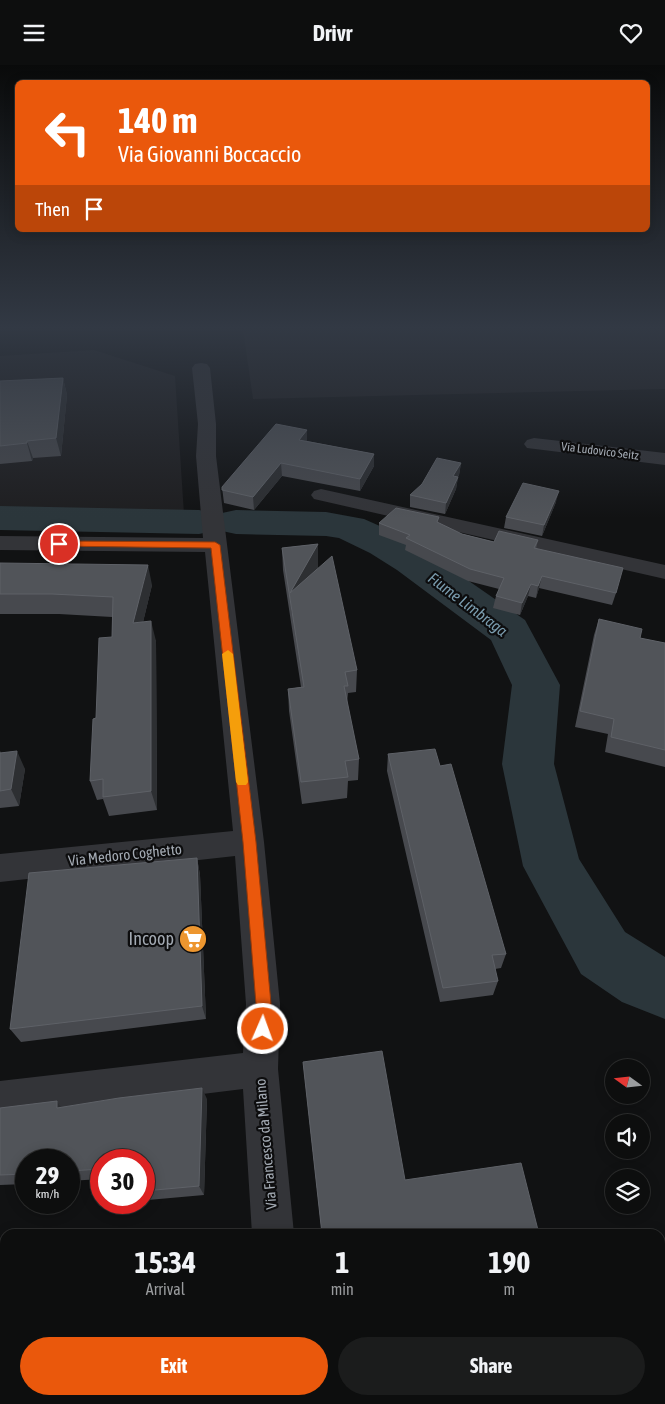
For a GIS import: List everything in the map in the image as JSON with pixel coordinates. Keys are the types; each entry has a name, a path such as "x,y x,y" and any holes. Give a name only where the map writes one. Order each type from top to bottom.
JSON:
{"street":[{"name":"Via Francesco da Milano","path":"204,392 207,424 206,456 249,842 264,1004 260,1069 273,1229"},
{"name":"Via Ludovico Seitz","path":"534,444 665,459"},
{"path":"321,495 665,572"},
{"path":"0,543 215,545"},
{"name":"Via Medoro Coghetto","path":"0,868 249,842"},
{"path":"0,1100 260,1069"}],"shaded area":[{"path":"0,392 176,392 184,514 0,511"},
{"path":"252,392 521,392 253,399"}],"building":[{"path":"0,392 61,392 56,438 0,446"},
{"path":"276,424 307,430 299,440 374,454 360,479 281,463 253,497 222,490 222,487"},
{"path":"437,458 461,463 453,476 458,477 446,503 410,495 422,484"},
{"path":"523,483 559,491 544,525 506,517"},
{"path":"396,508 439,517 437,522 462,534 494,542 499,531 538,540 534,548 623,568 616,593 542,576 538,586 531,584 522,603 496,596 504,578 470,569 406,538 410,535 379,523"},
{"path":"318,544 290,593 332,556 357,670 345,672 348,686 344,686 359,759 345,761 348,777 301,782 288,689 304,687 282,548"},
{"path":"0,563 148,565 133,623 151,621 151,791 103,797 103,779 90,781 93,719 96,718 99,638 112,637 113,597 0,594"},
{"path":"599,619 642,629 640,638 665,643 665,750 611,737 614,719 580,711"},
{"path":"435,749 440,766 451,764 506,954 492,955 498,981 443,988 388,754"},
{"path":"17,751 11,789 0,791 0,753"},
{"path":"197,858 202,1006 10,1029 29,873"},
{"path":"382,1051 405,1180 521,1163 538,1229 321,1229 303,1062"},
{"path":"202,1088 199,1186 155,1190 155,1149 90,1149 90,1170 80,1170 80,1149 15,1149 15,1174 0,1175 0,1108 57,1101 57,1108"}],"waterway":[{"name":"Fiume Limbraga","path":"0,518 199,522"},
{"name":"Fiume Limbraga","path":"236,522 326,524 350,528 385,544 412,561 509,631 536,685 528,764 552,866 603,953 645,980 665,988"}],"slow traffic":[{"path":"228,654 242,782"}],"place":[{"name":"Incoop","path":"193,939"}],"route":[{"path":"59,544 215,545 249,842 264,1004 263,1029"}]}
